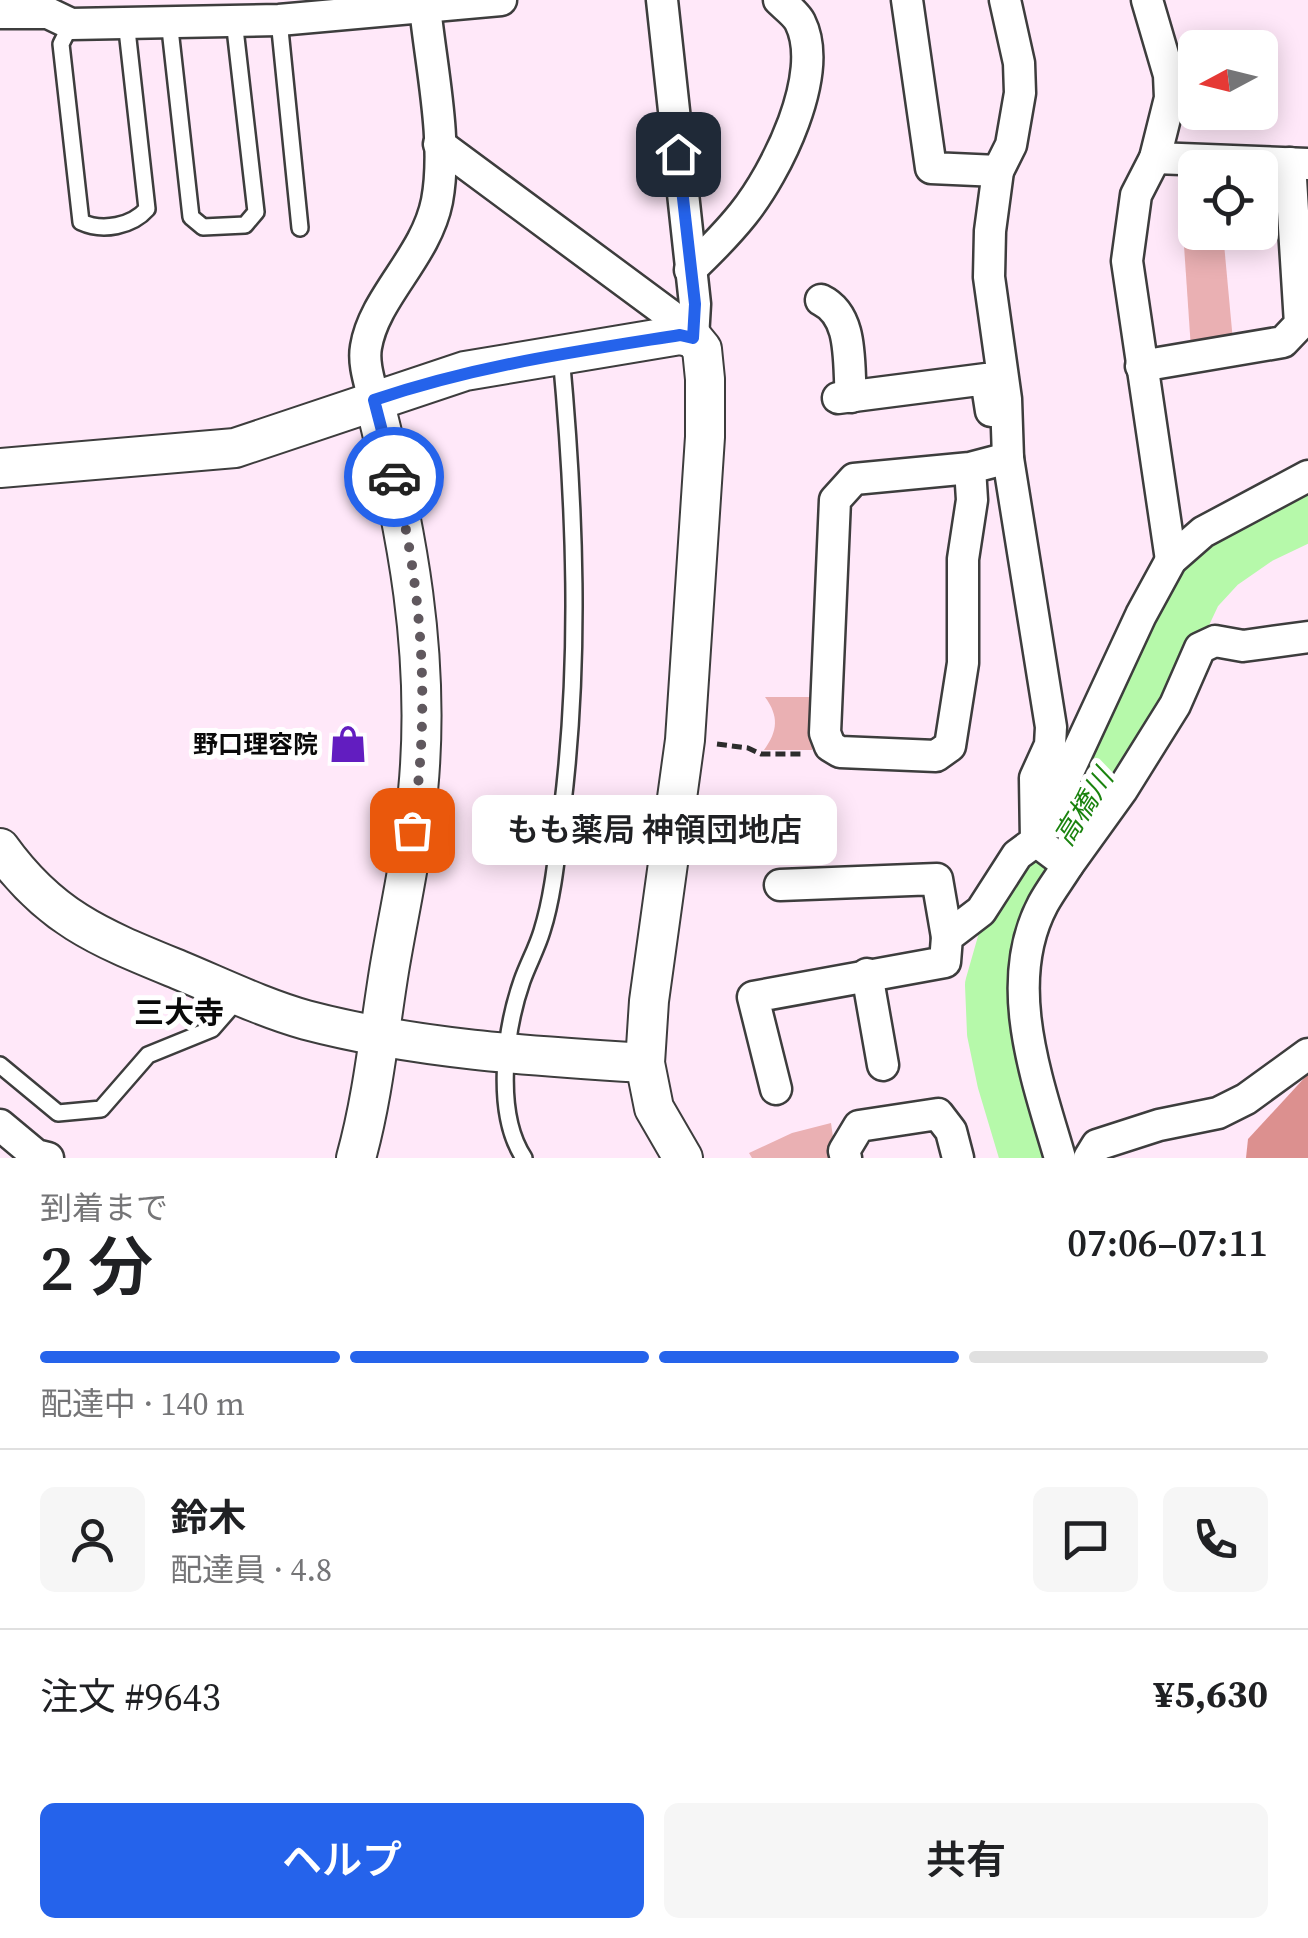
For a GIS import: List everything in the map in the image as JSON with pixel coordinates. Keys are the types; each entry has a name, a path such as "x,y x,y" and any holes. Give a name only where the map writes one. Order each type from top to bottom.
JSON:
{"street":[{"path":"0,13 48,13 70,24 169,20 215,13 279,20 317,8 425,7 501,0"},
{"path":"662,0 695,304 693,338"},
{"path":"690,270 744,212 774,167 804,91 808,46 800,19 779,0"},
{"path":"907,0 931,168 998,172"},
{"path":"1005,0 1019,63 1020,93 1011,145 998,172 989,277 1006,399 1007,447 1051,728 1050,745 1036,778 1051,852"},
{"path":"1147,0 1169,76 1170,98 1155,158 1136,195 1127,261 1171,560"},
{"path":"356,1158 418,792 419,634 412,568 399,495 365,360 366,344 376,318 424,243 437,200 439,144 425,7"},
{"path":"439,144 670,315 702,349 706,378 705,437 684,740 649,1001 645,1062 654,1108 683,1158"},
{"path":"1141,366 1283,342 1300,324 1299,164 1155,158"},
{"path":"821,300 834,306 844,320 844,398 986,379 992,425 1007,447"},
{"path":"0,468 235,448 465,371 680,335 693,338"},
{"path":"970,468 972,500 963,559 963,663 950,746 936,756 840,752 830,746 825,733 835,500 854,479 970,468 1007,447"},
{"path":"1060,1158 1028,1031 1024,988 1028,947 1042,906 1051,852 1141,614 1171,560 1203,532 1308,476"},
{"path":"948,937 981,912 1016,855 1051,852 1122,790 1175,705 1200,648 1215,641 1242,646 1308,637"},
{"path":"0,848 40,897 73,922 112,942 303,1019 508,1054 645,1062"},
{"path":"776,1089 753,997 945,962 948,937 937,879 780,885"},
{"path":"867,974 883,1065"},
{"path":"1089,1158 1097,1145 1158,1125 1218,1113 1246,1100 1308,1054"},
{"path":"846,1158 844,1151 858,1126 938,1114 951,1132 958,1158"},
{"path":"0,1125 36,1154 48,1158"}],"lane":[{"path":"169,20 192,217 203,226 244,225 256,212 215,13"},
{"path":"279,20 300,228"},
{"path":"70,24 61,44 82,222 94,228 136,222 147,209 126,21"},
{"path":"524,1158 508,1129 508,1054 522,981 542,932 554,874 568,760 575,610 560,354"},
{"path":"0,1065 58,1113 102,1109 148,1055 212,1029 241,996"}],"path":[{"path":"684,740 748,748 761,754 816,754 830,746"}],"shaded area":[{"path":"1184,250 1225,250 1233,341 1191,349"},
{"path":"765,697 813,697 812,750 764,750 775,724"},
{"path":"1308,1074 1308,1158 1246,1158 1248,1139"},
{"path":"831,1123 836,1158 752,1158 749,1153 792,1133"}],"waterway":[{"name":"高橋川","path":"1025,1158 992,1033 990,985 1008,922 1036,871 1106,773 1142,709 1197,592 1221,566 1260,539 1308,516"}],"way so far":[{"path":"394,477 412,568 419,634 421,714 418,792 412,830"}],"place":[{"name":"野口理容院","path":"348,744"},
{"name":"もも薬局 神領団地店","path":"412,830"}],"district":[{"name":"三大寺","path":"179,1012"}],"route":[{"path":"394,477 374,400 465,371 521,360 680,335 693,338 695,304 678,154"}]}
